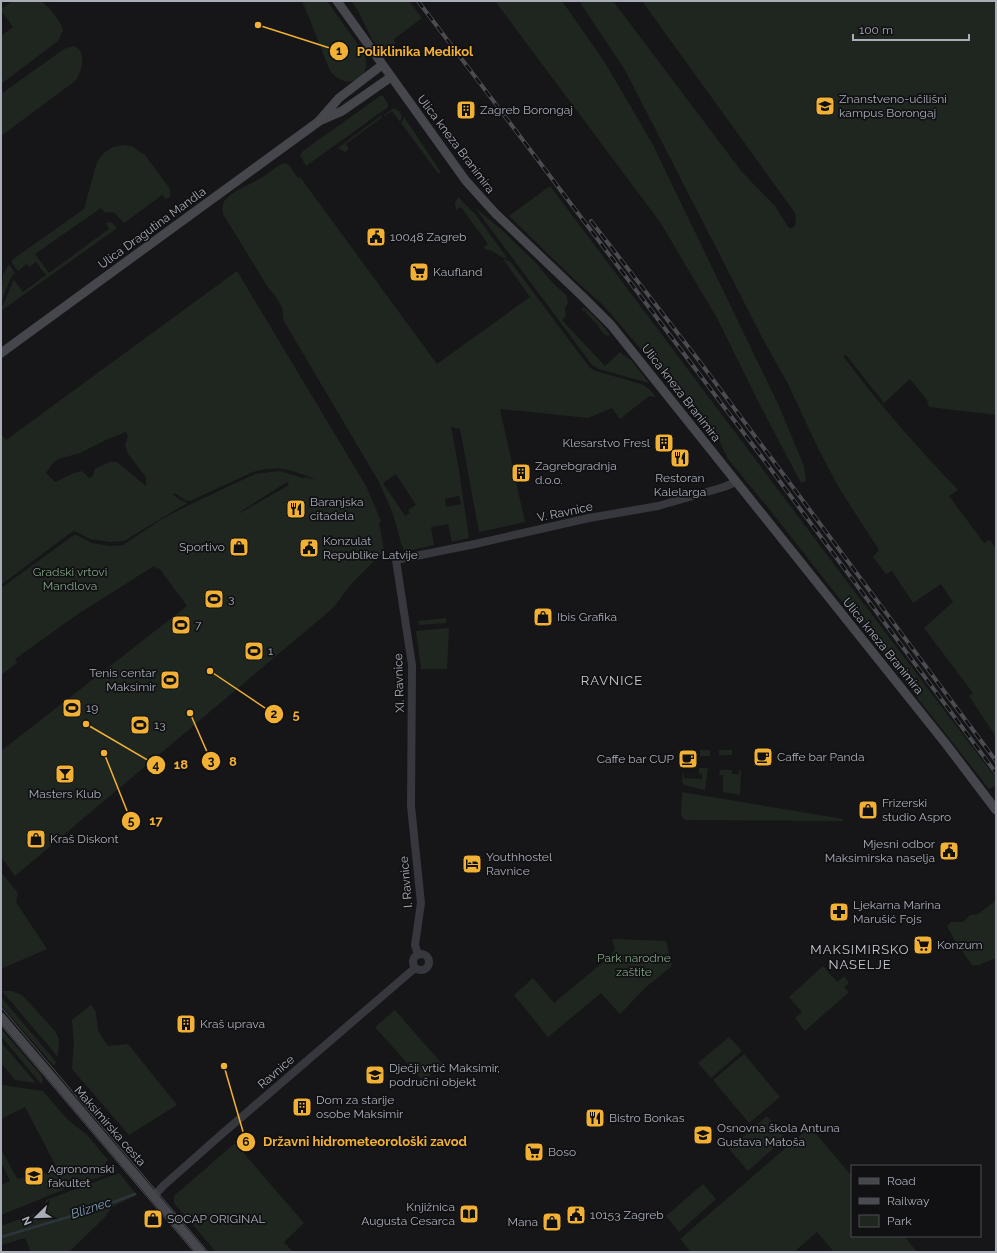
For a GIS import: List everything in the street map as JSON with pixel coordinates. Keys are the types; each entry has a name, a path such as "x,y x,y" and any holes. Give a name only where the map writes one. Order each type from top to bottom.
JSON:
{"main road":[{"name":"Ulica kneza Branimira","path":"337,1 446,155 473,189 495,213 611,325 946,744 996,810"},
{"name":"Ulica Dragutina Mandla","path":"318,122 339,98 382,65"},
{"name":"Ulica Dragutina Mandla","path":"1,353 318,122 342,111 391,77"},
{"name":"Maksimirska cesta","path":"1,1017 201,1252"}],"street":[{"name":"V. Ravnice","path":"396,560 589,518 658,506 724,487 736,482"},
{"name":"XI. Ravnice","path":"396,560 412,665 412,806"},
{"name":"I. Ravnice","path":"412,806 421,903 415,945 418,955"},
{"path":"423,954 428,957 430,964 422,971 415,968 413,961 418,955 423,954"},
{"name":"Ravnice","path":"154,1196 163,1186 223,1133 415,968"}],"green space":[{"path":"13,1 41,1 54,14 63,30 58,41 1,84 1,36 13,27 1,9"},
{"path":"302,1 327,1 364,53 366,69 363,75 358,79 346,81 339,79 332,73"},
{"path":"351,1 409,1 422,18 394,39 396,47 383,55 372,39 357,9"},
{"path":"495,1 562,1 604,61 652,143 779,406 804,466 806,481 801,483 717,318 660,222"},
{"name":"Znanstveno-učilišni kampus Borongaj","path":"579,1 613,1 742,172 775,206 789,228 793,228 796,223 795,213 642,1 996,1 996,415 929,407 927,400 910,379 884,403 846,355 843,356 898,424 958,490 949,496 984,543 990,540 996,549 996,737 969,696 973,693 924,628 953,602 941,584 913,603 892,571 886,574 873,557 879,550 839,488 818,448 788,384 764,341 625,70"},
{"path":"73,46 78,48 82,56 80,72 75,81 1,136 1,94 64,49"},
{"path":"380,96 383,96 388,104 388,107 306,166 300,155 303,151"},
{"path":"394,108 399,111 402,116 400,122 392,111 384,116"},
{"path":"382,115 381,118 346,144 349,149 345,152 338,148"},
{"path":"404,117 440,173 438,173 401,123"},
{"path":"123,145 133,147 145,155 170,189 170,197 166,199 162,195 124,223 115,213 105,213 101,208 35,254 49,273 109,229 106,223 111,222 117,228 1,311 14,280 23,292 46,275 36,262 29,267 27,264 18,271 12,263 12,260 84,209 97,162 108,150 113,147"},
{"path":"285,163 289,165 298,178 300,177 437,364 530,297 503,259 510,261 590,368 644,385 656,397 649,396 620,419 612,408 588,418 500,409 525,522 479,532 460,429 451,427 469,538 452,542 448,524 431,527 434,545 412,550 404,550 393,514 379,482 285,323 282,308 278,300 269,289 223,214 223,204 230,196 238,190 257,181","holes":["396,474 416,505 408,510 410,513 405,516 383,483","459,496 461,504 446,507 445,499"]},
{"path":"550,186 996,778 996,786 989,789 770,510 728,459 714,430 686,396 676,394 662,374 605,307 509,216"},
{"path":"458,197 475,214 508,259 485,249 484,247 488,244 461,207 456,210 455,203"},
{"path":"476,209 504,232 566,295 568,302 565,309 566,316 562,320 605,366 620,352 632,361 649,383 599,369 592,365"},
{"path":"9,264 15,273 9,282 1,303 3,275"},
{"name":"Gradski vrtovi Mandlova","path":"237,271 366,486 381,521 380,523 379,522 384,551 352,583 333,608 15,876 1,857 1,751 187,606 159,568 157,569 154,566 78,614 15,659 17,663 1,675 1,588 74,535 92,543 110,546 123,545 162,519 255,474 280,471 303,478 306,477 316,480 288,470 266,469 253,472 190,501 185,500 175,493 173,494 177,498 187,503 124,541 110,542 90,539 74,531 1,585 1,434 6,440","holes":["126,432 128,436 125,445 128,454 146,477 146,486 117,462 109,462 95,469 93,476 89,478 82,471 55,482 46,473 52,464 58,459 80,453","287,482 289,485 240,513 240,512"]},
{"path":"582,307 589,311 596,318 609,333 609,336 605,335 598,327 599,326 586,313 586,310 583,312"},
{"path":"446,618 446,623 419,625 418,621"},
{"path":"449,628 447,669 421,669 416,631"},
{"path":"700,750 710,750 710,756 700,756"},
{"path":"719,750 732,750 732,755 719,755"},
{"path":"699,768 708,768 705,790 684,785 682,782 683,773 684,778 702,779 702,774 699,773"},
{"path":"720,770 732,770 732,774 739,774 739,770 741,770 740,795 723,792 723,775 719,775"},
{"path":"682,792 843,819 843,821 685,820 681,815"},
{"path":"1,872 18,893 16,902 47,949 1,969"},
{"path":"995,901 996,958 979,965 972,965 955,941 947,926 951,922 963,922 970,915 978,914"},
{"name":"Park narodne zaštite","path":"612,939 666,941 672,966 646,987 620,1014 601,993 548,1037 514,995 533,978 554,1003 607,959 615,949"},
{"path":"823,966 837,982 844,976 849,983 844,987 849,992 805,1031 795,1018 802,1012 789,997"},
{"path":"2,991 12,991 22,995 55,1031 59,1039 58,1057"},
{"path":"1,997 56,1062 54,1066 1,1005"},
{"path":"91,1005 96,1012 98,1031 108,1046 128,1044 177,1105 129,1135 72,1069 74,1042 72,1020"},
{"path":"395,1010 442,1064 423,1081 375,1027"},
{"path":"1,1029 41,1075 43,1080 41,1084 1,1036"},
{"path":"729,1037 742,1051 711,1078 698,1063"},
{"path":"1,1042 36,1083 15,1080 1,1063"},
{"path":"744,1054 780,1097 749,1123 713,1080"},
{"path":"2,1085 43,1091 67,1119 87,1135 108,1160 106,1162 111,1169 113,1168 117,1171 73,1186 1,1215 1,1185 10,1181 1,1162 1,1149 18,1179 52,1171 56,1166 25,1107 1,1119"},
{"path":"767,1116 785,1138 748,1171 729,1149"},
{"path":"810,1127 851,1175 851,1237 905,1237 917,1252 834,1252 817,1232 794,1252 691,1252 680,1239"},
{"path":"235,1143 304,1223 284,1242 293,1252 216,1252 174,1203 174,1196"},
{"path":"119,1173 137,1195 112,1207 105,1217 69,1252 31,1252 25,1238 1,1245 1,1226 45,1210 46,1200"},
{"path":"703,1184 716,1199 679,1232 666,1216"}],"waterway":[{"name":"Bliznec","path":"1,1237 92,1210 135,1194"}],"tram line":[{"path":"1,1007 208,1252"},
{"path":"1,1025 194,1252"}],"railway":[{"path":"418,1 755,448 996,773"},
{"path":"591,221 700,362 996,761"}],"place":[{"name":"Poliklinika Medikol","path":"258,25"},
{"name":"Znanstveno-učilišni kampus Borongaj","path":"825,106"},
{"name":"Zagreb Borongaj","path":"466,110"},
{"name":"10048 Zagreb","path":"376,237"},
{"name":"Kaufland","path":"419,272"},
{"name":"Klesarstvo Fresl","path":"664,443"},
{"name":"Restoran Kalelarga","path":"680,458"},
{"name":"Zagrebgradnja d.o.o.","path":"521,473"},
{"name":"Baranjska citadela","path":"296,509"},
{"name":"Sportivo","path":"239,547"},
{"name":"Konzulat Republike Latvije","path":"309,548"},
{"name":"3","path":"214,599"},
{"name":"Ibis Grafika","path":"543,617"},
{"name":"7","path":"181,625"},
{"name":"1","path":"254,651"},
{"name":"5","path":"210,671"},
{"name":"Tenis centar Maksimir","path":"170,680"},
{"name":"19","path":"72,708"},
{"name":"8","path":"190,713"},
{"name":"18","path":"86,724"},
{"name":"13","path":"140,725"},
{"name":"17","path":"104,753"},
{"name":"Caffe bar Panda","path":"763,757"},
{"name":"Caffe bar CUP","path":"688,759"},
{"name":"Masters Klub","path":"65,774"},
{"name":"Frizerski studio Aspro","path":"868,810"},
{"name":"Kraš Diskont","path":"36,839"},
{"name":"Mjesni odbor Maksimirska naselja","path":"949,851"},
{"name":"Youthhostel Ravnice","path":"472,864"},
{"name":"Ljekarna Marina Marušić Fojs","path":"839,912"},
{"name":"Konzum","path":"923,945"},
{"name":"Kraš uprava","path":"186,1024"},
{"name":"Državni hidrometeorološki zavod","path":"224,1066"},
{"name":"Dječji vrtić Maksimir, područni objekt","path":"375,1075"},
{"name":"Dom za starije osobe Maksimir","path":"302,1107"},
{"name":"Bistro Bonkas","path":"595,1118"},
{"name":"Osnovna škola Antuna Gustava Matoša","path":"703,1135"},
{"name":"Boso","path":"534,1152"},
{"name":"Agronomski fakultet","path":"34,1176"},
{"name":"Knjižnica Augusta Cesarca","path":"469,1214"},
{"name":"10153 Zagreb","path":"576,1215"},
{"name":"SOCAP ORIGINAL","path":"153,1219"},
{"name":"Mana","path":"552,1222"}],"district":[{"name":"RAVNICE","path":"612,680"},
{"name":"MAKSIMIRSKO NASELJE","path":"860,956"}]}
